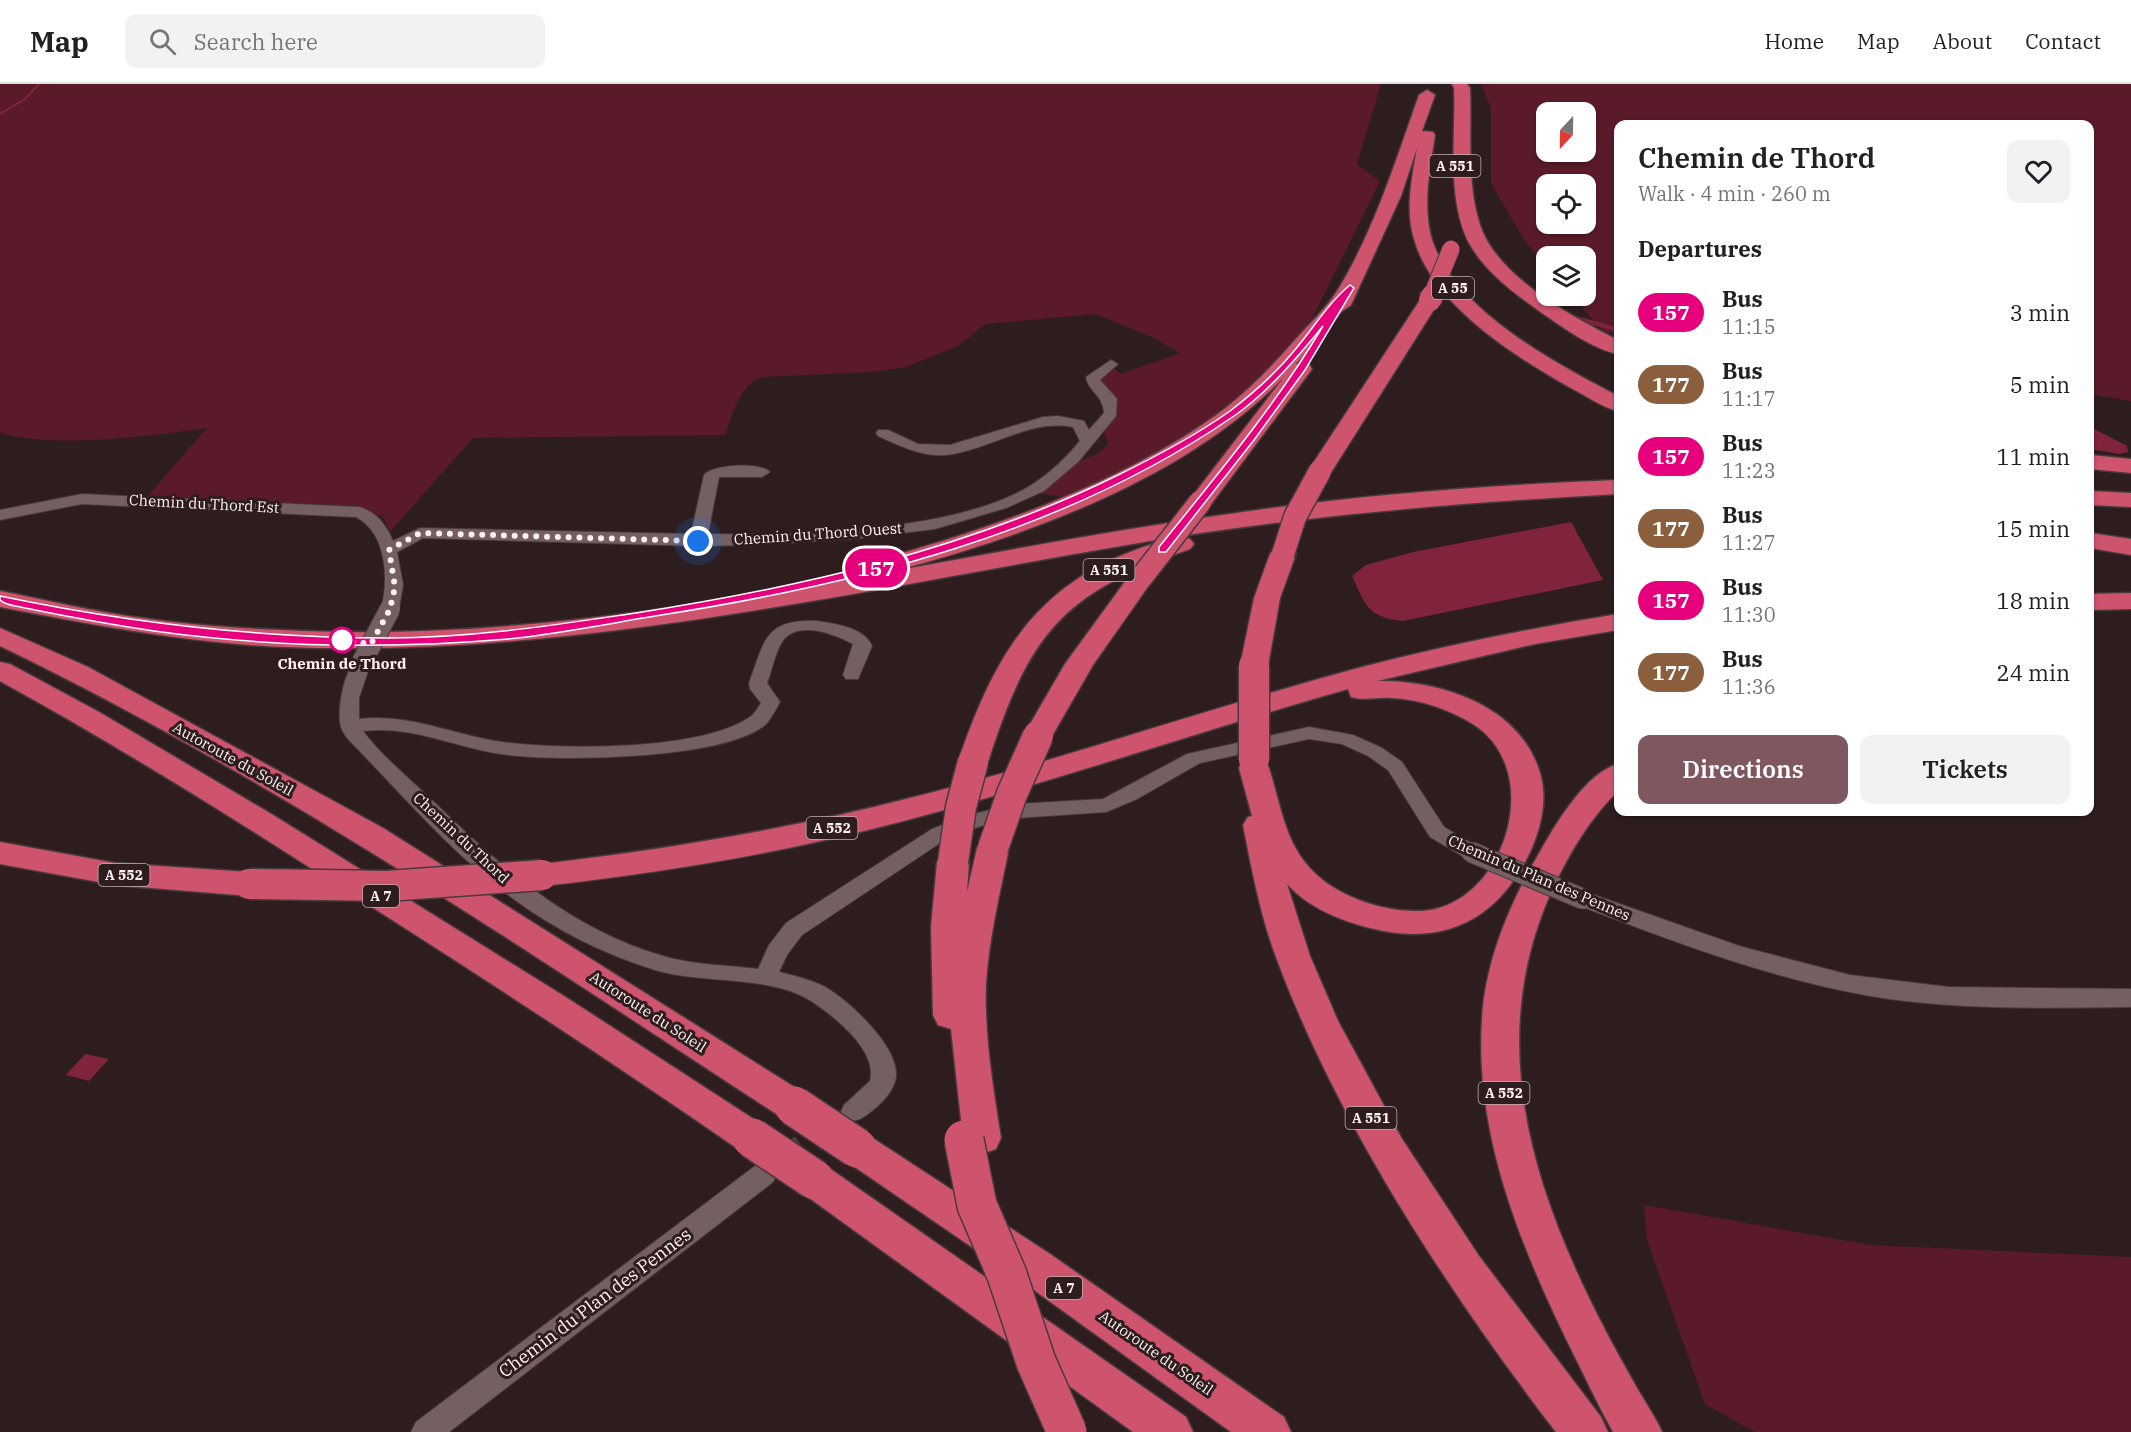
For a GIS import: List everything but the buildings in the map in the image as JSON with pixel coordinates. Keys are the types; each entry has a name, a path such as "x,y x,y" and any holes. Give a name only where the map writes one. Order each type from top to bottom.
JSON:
{"highway":[{"name":"A 551","path":"1456,84 1452,238 1441,279 1430,300 1320,471 1295,517 1267,598 1254,666 1254,764 1264,860 1282,924 1312,1001 1359,1098 1408,1184 1468,1272 1585,1432"},
{"path":"1456,84 1462,88 1465,123 1466,202 1471,228 1482,248 1501,271 1542,303 1576,326 1614,346"},
{"name":"A 551","path":"1067,1432 1036,1362 1007,1275 977,1205 969,985 975,934 993,849 1012,794 1038,736 1079,664 1141,578 1302,368 1350,288 1392,196 1426,89"},
{"name":"A 55","path":"1426,89 1430,116 1419,192 1419,217 1423,242 1435,264 1458,295 1508,339 1562,374 1614,402"},
{"path":"510,635 715,604 813,584 910,559 998,531 1075,500 1160,458 1233,412 1293,357 1350,288"},
{"path":"2094,462 2131,466"},
{"path":"0,600 112,622 240,637 391,641 510,635 619,624 782,601 1120,539 1264,516 1412,500 1535,490 1614,487"},
{"name":"A 551","path":"973,1139 951,1029 948,927 953,862 961,807 972,762 1000,686 1015,658 1038,624 1078,589 1126,563 1188,543 1315,517 1420,504 1614,492"},
{"path":"2094,498 2131,500"},
{"path":"2094,542 2131,547"},
{"path":"2094,591 2131,592"},
{"path":"2094,602 2131,601"},
{"name":"A 552","path":"0,853 115,874 249,884 387,886 542,875 696,855 825,830 970,793 1361,677 1461,653 1582,627 1614,623"},
{"name":"Autoroute du Soleil","path":"0,636 78,673 372,836 794,1106 855,1130 1035,1267 1268,1432"},
{"name":"A 7","path":"0,670 61,702 227,800 570,1016 815,1180 1170,1432"},
{"name":"A 551","path":"1116,750 1341,694 1388,688 1422,692 1480,716 1509,742 1523,767 1528,786 1527,809 1514,855 1491,889 1472,906 1450,917 1423,921 1394,921 1341,906 1317,893 1296,873 1275,838 1254,764"},
{"name":"A 552","path":"1614,778 1577,818 1557,848 1513,946 1500,1021 1500,1065 1511,1139 1538,1231 1573,1311 1639,1432"}],"street":[{"name":"Chemin du Thord Ouest","path":"389,550 420,533 698,541 853,534 935,524 966,517 1000,506 1038,488 1062,470 1112,413 1110,399 1093,381 1093,377 1111,364"},
{"path":"883,434 915,448 951,450 1042,421 1058,420 1078,424 1086,441"},
{"path":"698,541 712,475 719,471 762,472"},
{"name":"Chemin du Thord Est","path":"0,515 82,499 359,512 375,523 389,550"},
{"path":"389,550 395,587 390,609 362,662 350,696 350,726 390,723 503,748 579,753 663,747 712,739 747,726 768,711 771,702 759,689 758,683 775,638 795,627 842,632 861,641 863,646 852,675"},
{"name":"Chemin du Thord","path":"350,726 362,744 486,865 524,895 576,927 610,945 658,963 683,969 765,978"},
{"name":"Chemin du Plan des Pennes","path":"765,978 780,945 794,929 872,875 939,834 996,814 1106,804 1130,794 1194,758 1284,736 1309,734 1330,735 1361,745 1386,758 1400,774 1437,832 1471,852 1583,899 1753,958 1822,977 1945,996 2011,999 2131,998"},
{"path":"765,978 817,994 842,1012 871,1045 883,1069 882,1081 855,1130"},
{"name":"Chemin du Plan des Pennes","path":"426,1432 764,1174"}],"shaded area":[{"path":"0,84 1381,84 1357,164 1380,181 1313,317 1291,351 1221,411 1145,459 1069,498 1038,493 1077,462 1099,453 1108,444 1103,430 1115,413 1097,379 1113,368 1121,374 1180,353 1156,339 1096,314 986,324 958,346 906,367 872,372 763,377 748,386 743,393 734,409 725,435 473,438 390,532 383,517 357,506 145,499 207,428 75,441 23,438 0,433"},
{"path":"1481,84 2131,84 2131,401 2094,395 2094,120 1614,120 1614,334 1605,333 1581,306 1596,306 1596,246 1536,246 1536,254 1524,240 1491,183 1491,108"},
{"path":"2094,429 2127,446 2128,452 2120,454 2094,450"},
{"path":"1571,522 1603,580 1403,621 1382,616 1369,608 1352,576 1366,565 1413,552"},
{"path":"85,1054 109,1059 89,1081 66,1075"},
{"path":"1644,1205 1870,1245 2131,1257 2131,1432 1755,1432 1705,1404 1647,1240"}],"waterway":[{"path":"0,114 25,99 39,84"},
{"path":"1573,317 1614,329"}],"tunnel":[{"path":"781,1162 833,1126"}],"bus line":[{"name":"157","path":"0,600 92,619 240,637 391,641 510,635 715,604 813,584 910,559 998,531 1075,500 1160,458 1233,412 1265,384 1293,357 1350,288 1302,368 1251,438 1163,549"}],"place":[{"name":"Chemin de Thord","path":"342,640"}],"route":[{"path":"342,640 371,644 390,609 395,587 389,550 420,533 698,541"}]}
